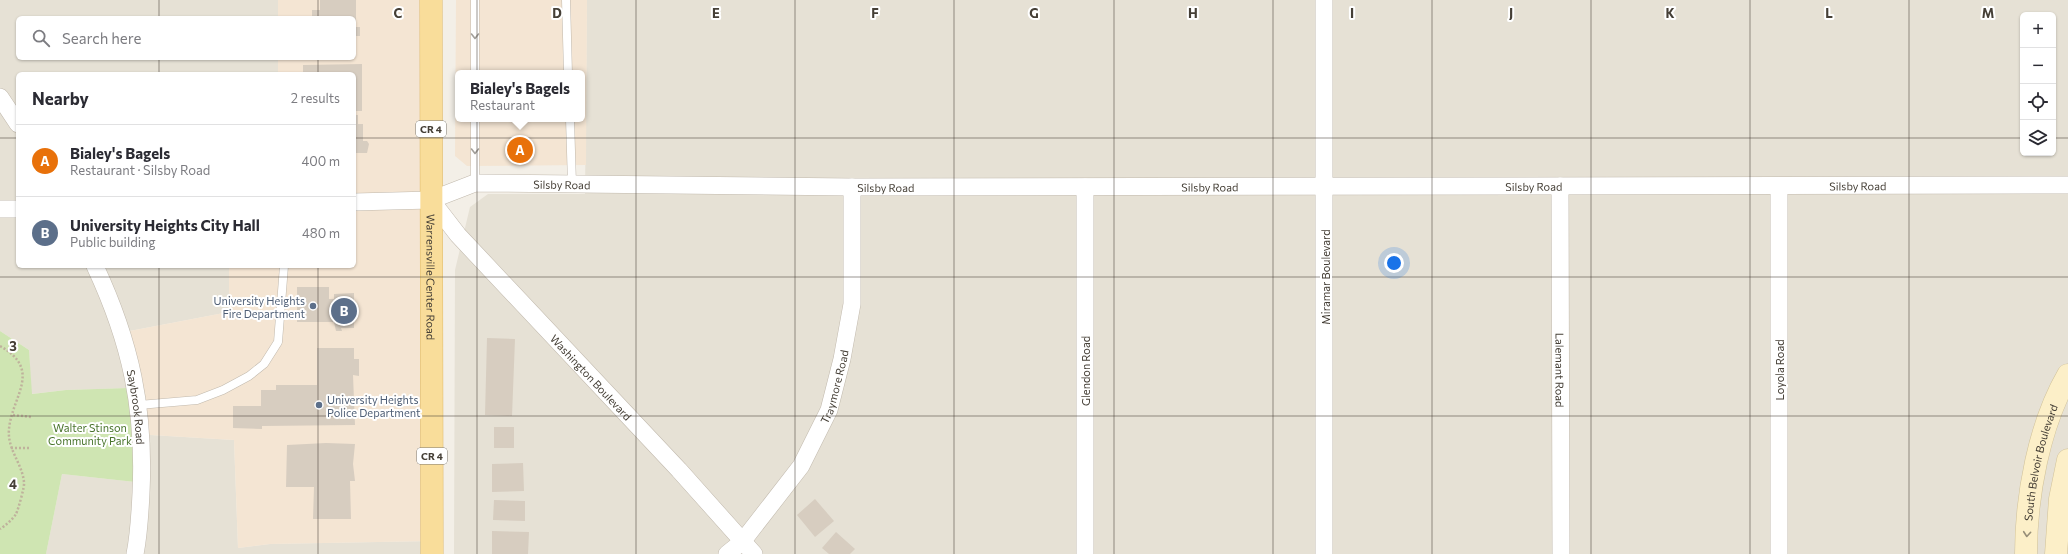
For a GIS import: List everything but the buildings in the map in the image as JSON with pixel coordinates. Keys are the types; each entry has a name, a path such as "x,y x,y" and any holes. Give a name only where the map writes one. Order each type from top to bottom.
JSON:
{"main road":[{"name":"Warrensville Center Road","path":"432,0 432,554"}],"street":[{"name":"Miramar Boulevard","path":"1324,0 1324,554"},
{"path":"0,97 16,121"},
{"name":"Silsby Road","path":"356,202 431,200 474,183 852,187 2068,185"},
{"name":"Lalemant Road","path":"1560,186 1561,554"},
{"name":"Loyola Road","path":"1779,186 1779,554"},
{"name":"Traymore Road","path":"727,554 748,548 801,466 829,410 842,359 852,304 852,187"},
{"name":"Glendon Road","path":"1086,187 1086,554"},
{"name":"Washington Boulevard","path":"431,200 458,235 679,470 748,548"},
{"path":"0,209 16,209"},
{"name":"Saybrook Road","path":"96,268 120,328 132,367 139,405 142,474 135,554"},
{"name":"South Belvoir Boulevard","path":"2026,554 2031,484 2052,411 2059,391 2068,375"},
{"path":"2056,554 2060,499 2068,460"}],"lane":[{"path":"475,70 476,0"},
{"path":"566,0 568,70"},
{"path":"474,183 475,122"},
{"path":"570,122 572,184"},
{"path":"139,405 197,400 223,390 249,376 264,364 278,342 284,268"}],"path":[{"path":"0,346 14,355 20,368 23,382 9,429 11,448 25,483 16,515 0,529"},
{"path":"13,415 32,417"},
{"path":"11,448 31,448"}],"shaded area":[{"path":"0,0 281,0 280,16 16,16 16,60 280,60 280,72 16,72 16,268 229,268 229,312 114,334 128,388 66,390 31,394 29,350 0,331"},
{"path":"278,0 431,0 432,541 270,544 238,548 234,440 134,434 128,388 114,334 229,312 229,268 356,268 356,72 278,72 278,60 356,60 356,16 278,16"},
{"path":"456,0 587,0 586,165 467,166 455,156 455,122 585,122 585,70 456,70"},
{"path":"587,0 2068,0 2068,554 454,554 455,270 470,207 488,194 585,194"},
{"path":"134,434 234,440 238,548 270,544 432,541 432,554 46,554 62,474 135,482"}],"green space":[{"name":"Walter Stinson Community Park","path":"0,331 29,350 32,394 66,390 128,388 134,434 135,482 62,474 46,554 0,554"}],"place":[{"name":"Bialey's Bagels","path":"520,150"},
{"name":"University Heights Fire Department","path":"313,306"},
{"name":"University Heights City Hall","path":"344,311"},
{"name":"University Heights Police Department","path":"319,405"}]}
